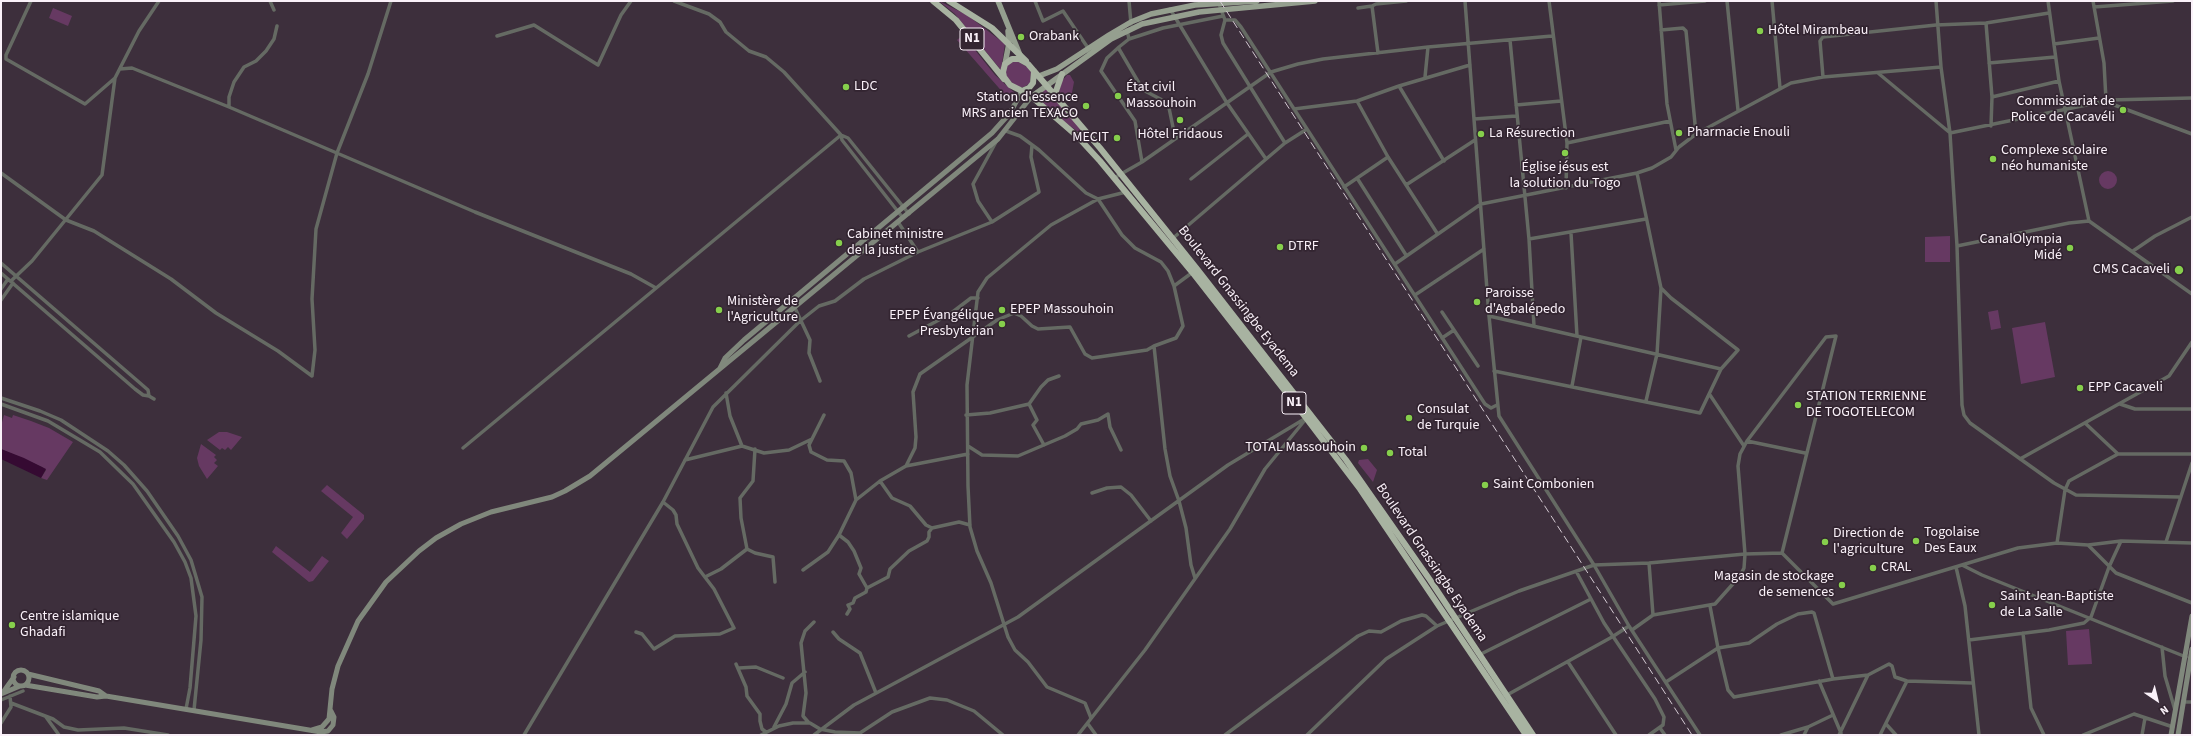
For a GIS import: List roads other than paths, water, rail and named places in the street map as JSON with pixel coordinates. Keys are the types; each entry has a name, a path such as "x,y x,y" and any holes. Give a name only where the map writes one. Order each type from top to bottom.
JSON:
{"highway":[{"name":"N1","path":"933,1 956,20 1013,88 1026,90"},
{"name":"N1","path":"949,1 984,23 1009,43 1036,73"},
{"path":"1006,81 1003,72 1005,64 1015,58 1027,62"},
{"path":"1026,90 1034,79 1036,73"},
{"name":"Boulevard Gnassingbe Eyadema","path":"1036,73 1055,94 1172,239 1194,271"},
{"path":"1055,94 1062,74"},
{"name":"Boulevard Gnassingbe Eyadema","path":"1026,90 1030,97 1077,136 1194,271 1379,506 1526,735"},
{"name":"Boulevard Gnassingbe Eyadema","path":"1452,620 1479,655 1533,735"}],"main road":[{"path":"998,1 1020,55"},
{"path":"14,677 14,682 23,687 97,697 106,696 325,732 331,729 334,721 331,711 332,689 338,666 358,620 386,582 419,551 436,538 480,516 552,497 576,485 603,466 998,139 1006,131 1030,97 1130,26 1219,7 1257,1"},
{"path":"1036,73 1056,69 1088,48 1130,26 1170,9 1315,1"},
{"path":"1005,64 1009,43 1006,21"},
{"path":"720,369 725,358 744,340 992,133 1011,111 1026,90"},
{"path":"1011,111 1017,115"},
{"path":"2171,735 2192,616"},
{"path":"2178,735 2192,649"},
{"path":"2,693 20,670 28,674 99,691 106,696"},
{"path":"2,693 23,687 29,679 28,674"}],"street":[{"path":"31,1 6,55 7,61 85,104 115,78 139,31 159,1"},
{"path":"270,1 274,10"},
{"path":"1,173 66,220 94,231 171,279 216,313 278,351 312,376 315,350 312,299 316,229 337,153 368,74 391,1"},
{"path":"497,36 534,25 598,65 621,15 631,1"},
{"path":"674,1 709,14 720,22 726,32 749,51 766,57 784,72 841,135 842,140 903,218"},
{"path":"1035,1 1043,21 1063,11 1088,48 1089,54"},
{"path":"1129,1 1129,39"},
{"path":"1358,8 1376,4 1406,1"},
{"path":"1465,1 1489,316 1499,416 1594,565 1629,626 1700,735"},
{"path":"1549,1 1552,36 1567,144 1566,188"},
{"path":"1676,150 1670,121 1659,3 1705,1"},
{"path":"1726,1 1738,110"},
{"path":"1772,1 1780,88"},
{"path":"1936,1 1936,25 1940,68 1950,133 1957,246 1962,405 1964,415 1970,423 2065,490 2081,496 2180,497"},
{"path":"2048,1 2059,81 2089,221"},
{"path":"2093,1 2108,101"},
{"path":"2094,8 2173,1"},
{"path":"1372,6 1378,53"},
{"path":"1219,7 1225,20 1221,40 1285,143"},
{"path":"1170,9 1227,103 1266,159"},
{"path":"1823,78 1820,41 1822,37 1936,25 1986,22 2049,13"},
{"path":"1142,162 1135,121 1101,71 1107,58 1119,46 1129,39 1179,25 1223,16"},
{"path":"1225,20 1231,19 1237,23 1272,72 1344,187 1485,404 1491,408 1497,405"},
{"path":"1986,22 1992,97 1991,126"},
{"path":"229,106 229,97 234,82 244,67 256,60 266,51 274,39 277,26"},
{"path":"1661,30 1683,28 1686,31 1696,134"},
{"path":"1114,178 1142,162 1175,137 1272,72 1316,61 1378,53 1468,43 1552,36"},
{"path":"2054,44 2099,38"},
{"path":"1510,40 1516,116 1529,240 1534,326"},
{"path":"1119,46 1143,90 1168,103 1175,137"},
{"path":"1425,77 1428,47"},
{"path":"1989,63 2055,57"},
{"path":"1294,109 1357,102 1425,77 1470,65"},
{"path":"120,69 132,68 229,106 470,210 631,274 656,288"},
{"path":"1395,264 1480,204 1524,194 1566,188 1637,173 1664,161 1696,134 1738,110 1780,88 1798,81 1940,68"},
{"path":"1878,73 1950,133 1991,126 2108,101 2192,98"},
{"path":"1,300 12,282 66,220 104,170 115,78"},
{"path":"1992,97 2059,81"},
{"path":"1399,86 1444,160"},
{"path":"1516,105 1561,101"},
{"path":"2108,101 2192,134"},
{"path":"1357,102 1388,157 1437,233"},
{"path":"1474,119 1516,116"},
{"path":"1567,144 1670,121"},
{"path":"1172,239 1285,143 1307,129"},
{"path":"906,466 915,448 916,437 913,392 917,377 998,320 1014,313 1021,316 1032,326 1038,329 1070,327 1085,354 1092,358 1146,350 1176,338 1183,326 1174,286 1168,271 1161,262 1135,248 1122,235 1098,199 1086,193 1020,136 1006,131"},
{"path":"1192,179 1248,134"},
{"path":"841,135 846,136 908,214"},
{"path":"463,448 841,135"},
{"path":"992,222 978,201 973,184 998,139"},
{"path":"1406,185 1476,140"},
{"path":"524,735 663,502 713,407 800,321 819,306 834,301 864,279 918,252 992,222 1039,192 1031,157 1032,145"},
{"path":"1344,187 1388,157"},
{"path":"1637,173 1661,288 1657,354 1646,401"},
{"path":"1357,178 1406,255"},
{"path":"1091,718 1085,703 1047,687 1028,662 1015,650 1008,637 991,583 974,544 970,525 966,415 967,385 978,292 987,278 1040,233 1098,199 1126,192"},
{"path":"2133,251 2155,236 2192,217"},
{"path":"1529,240 1646,219"},
{"path":"1957,246 2069,223 2089,221 2192,294"},
{"path":"898,222 918,252"},
{"path":"1571,233 1577,336"},
{"path":"1415,295 1484,249"},
{"path":"1,263 148,390 149,396"},
{"path":"1174,286 1194,271"},
{"path":"1,273 135,389 143,395 154,399"},
{"path":"1,289 8,279"},
{"path":"1494,371 1646,401 1698,413 1701,411 1710,395 1721,370 1738,350 1670,298 1661,288"},
{"path":"908,336 950,314 971,298 978,298"},
{"path":"795,308 810,340 809,353 820,381"},
{"path":"1442,312 1478,366"},
{"path":"1489,316 1721,370"},
{"path":"1442,338 1454,330"},
{"path":"1632,630 1654,615 1688,608 1710,606 1720,600 1740,576 1744,568 1745,554 1738,466 1740,454 1747,441 1826,337 1836,336 1782,553"},
{"path":"1572,386 1582,337"},
{"path":"2020,459 2169,376 2192,342"},
{"path":"1154,346 1165,449 1170,476 1179,501 1195,578"},
{"path":"966,415 990,413 1029,404 1048,380 1059,376"},
{"path":"726,393 730,416 742,446"},
{"path":"1710,395 1744,446"},
{"path":"1,398 40,411 61,420 108,451 124,465 147,492 178,536 191,560 202,596 201,640 194,710"},
{"path":"1,404 48,420 100,452 133,484 174,542 185,562 191,578 196,616 190,688 186,709"},
{"path":"1029,404 1037,420 1034,425 1044,445"},
{"path":"2120,404 2135,409 2192,409"},
{"path":"968,446 982,455 1018,456 1077,429 1081,424 1098,420 1108,414 1110,427 1121,450"},
{"path":"824,415 809,445 811,452 827,460 844,461 851,473 856,500"},
{"path":"814,735 854,705 1018,617 1228,466 1309,416"},
{"path":"1078,735 1145,650 1230,528 1265,469 1309,416"},
{"path":"2085,423 2118,454"},
{"path":"685,460 742,446 764,453 789,450 812,439"},
{"path":"1747,441 1806,453"},
{"path":"755,449 753,481 740,498 741,518 747,549 756,554 773,557 775,582"},
{"path":"803,570 828,552 839,535 856,500 880,481 906,466 968,454"},
{"path":"2057,543 2065,490 2067,483 2070,480 2118,454 2192,454"},
{"path":"2166,542 2192,463"},
{"path":"880,481 892,498 910,506 926,525 932,528 960,522 970,525"},
{"path":"1092,493 1107,488 1121,487 1131,495 1151,521"},
{"path":"636,632 642,634 654,649 675,636 720,634 734,628 714,589 698,568 676,524 676,515 673,510 663,502"},
{"path":"847,614 850,610 848,605 853,604 855,598 866,592 867,588 888,577 890,569 909,551 930,538 929,532 932,528"},
{"path":"839,535 848,542 854,551 861,568 859,574 867,588"},
{"path":"1969,640 2082,624 2091,617 2109,567 2121,541"},
{"path":"1307,735 1381,663 1437,626 1519,591 1594,565 1649,563 1745,554 1782,553 1833,604 2018,548 2057,543 2088,545 2121,541 2192,543"},
{"path":"2088,545 2109,567 2124,577 2192,602"},
{"path":"705,578 721,569 747,549"},
{"path":"1649,563 1654,615"},
{"path":"1962,565 1982,575 2091,617 2191,659"},
{"path":"1956,567 1961,586 1969,640 1972,682 1979,735"},
{"path":"1576,571 1612,637 1655,699 1665,720 1660,728 1649,735"},
{"path":"1479,655 1591,600"},
{"path":"1710,606 1728,690 1734,697 1833,678 1868,675 1889,664 1892,666 1895,677 1907,681 1972,682"},
{"path":"1666,682 1718,648 1749,643 1777,624 1798,614 1813,612 1833,678"},
{"path":"1225,735 1358,636 1369,631 1381,632 1401,621 1422,615 1426,616 1437,626"},
{"path":"814,622 805,631 801,643 806,700 803,716 810,723 820,729 845,733 860,733 892,712 930,698 947,700 974,711 1003,735"},
{"path":"1507,696 1629,626"},
{"path":"833,632 839,639 860,653 876,693"},
{"path":"2023,633 2030,708 2044,735"},
{"path":"2162,647 2165,676 2175,711"},
{"path":"1568,662 1616,735"},
{"path":"736,664 746,687 747,696 760,714 762,729 766,732"},
{"path":"739,668 756,667 783,678"},
{"path":"774,728 786,704 792,683 804,672"},
{"path":"1841,734 1868,675"},
{"path":"1819,681 1841,734"},
{"path":"1880,735 1907,681"},
{"path":"1,700 23,687"},
{"path":"1,723 9,711 11,703 10,696"},
{"path":"2184,702 2192,702"},
{"path":"11,703 46,716 64,727 78,730 124,728 168,735"},
{"path":"2082,735 2132,714 2173,727"},
{"path":"1781,735 1808,727 1833,715"},
{"path":"46,716 59,735"},
{"path":"2142,735 2144,718"},
{"path":"761,735 774,728 793,723 810,723"},
{"path":"1088,724 1096,735"},
{"path":"1886,724 1896,735"},
{"path":"1804,735 1808,727"},
{"path":"1660,728 1665,735"}],"railway":[{"path":"1220,1 1692,735"}],"place":[{"name":"Hôtel Mirambeau","path":"1760,31"},
{"name":"Orabank","path":"1021,37"},
{"name":"LDC","path":"846,87"},
{"name":"État civil Massouhoin","path":"1118,96"},
{"name":"Station d'essence MRS ancien TEXACO","path":"1086,106"},
{"name":"Commissariat de Police de Cacavéli","path":"2123,110"},
{"name":"Hôtel Fridaous","path":"1180,120"},
{"name":"Pharmacie Enouli","path":"1679,133"},
{"name":"La Résurection","path":"1481,134"},
{"name":"MECIT","path":"1117,138"},
{"name":"Église jésus est la solution du Togo","path":"1565,153"},
{"name":"Complexe scolaire néo humaniste","path":"1993,159"},
{"name":"Cabinet ministre de la justice","path":"839,243"},
{"name":"DTRF","path":"1280,247"},
{"name":"CanalOlympia Midé","path":"2070,248"},
{"name":"CMS Cacaveli","path":"2179,270"},
{"name":"Paroisse d'Agbalépedo","path":"1477,302"},
{"name":"Ministère de l'Agriculture","path":"719,310"},
{"name":"EPEP Massouhoin","path":"1002,310"},
{"name":"EPEP Évangélique Presbyterian","path":"1002,324"},
{"name":"EPP Cacaveli","path":"2080,388"},
{"name":"STATION TERRIENNE DE TOGOTELECOM","path":"1798,405"},
{"name":"Consulat de Turquie","path":"1409,418"},
{"name":"TOTAL Massouhoin","path":"1364,448"},
{"name":"Total","path":"1390,453"},
{"name":"Saint Combonien","path":"1485,485"},
{"name":"Togolaise Des Eaux","path":"1916,541"},
{"name":"Direction de l'agriculture","path":"1825,542"},
{"name":"CRAL","path":"1873,568"},
{"name":"Magasin de stockage de semences","path":"1842,585"},
{"name":"Saint Jean-Baptiste de La Salle","path":"1992,605"},
{"name":"Centre islamique Ghadafi","path":"12,625"}]}
